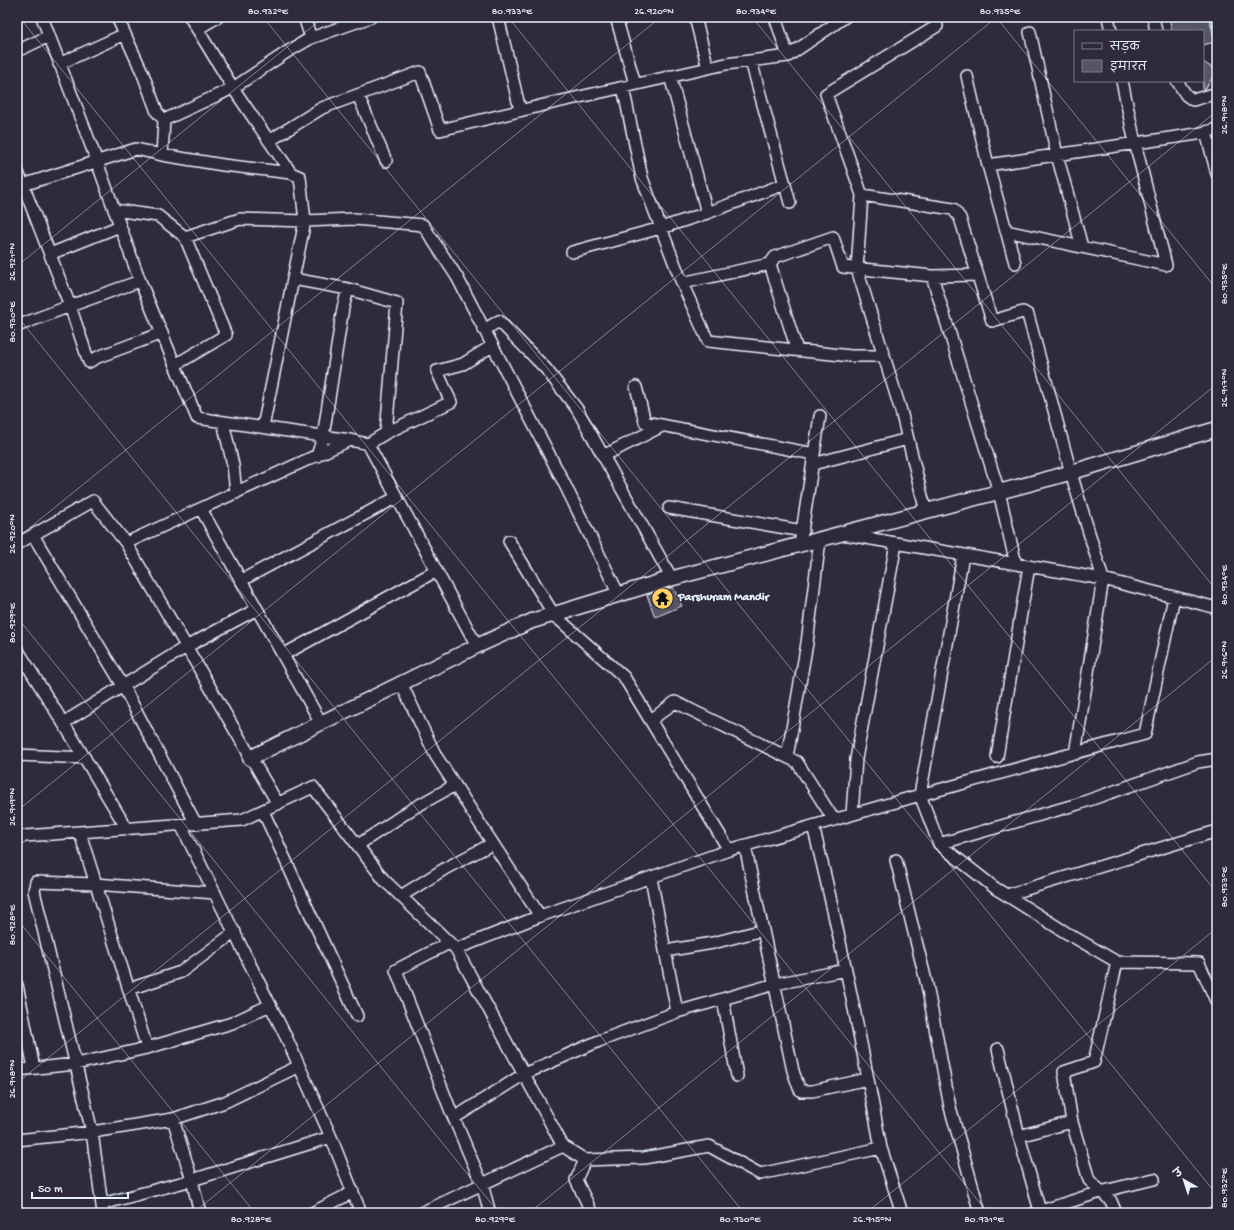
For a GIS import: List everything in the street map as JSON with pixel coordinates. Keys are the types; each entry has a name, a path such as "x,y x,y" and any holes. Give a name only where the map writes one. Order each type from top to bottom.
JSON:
{"street":[{"path":"42,17 140,281 197,418 350,440 368,444 386,433 451,402 437,371 463,364 492,346"},
{"path":"117,17 143,74 157,112 164,120 162,155"},
{"path":"190,17 233,88 291,173"},
{"path":"197,28 218,17"},
{"path":"304,17 311,38"},
{"path":"164,120 233,88 311,38 371,17"},
{"path":"498,17 520,110"},
{"path":"616,17 634,84"},
{"path":"695,17 708,68"},
{"path":"775,17 788,56"},
{"path":"269,141 322,108 420,72 440,130 520,110 726,64 788,56 845,17"},
{"path":"926,512 901,411 857,269 862,195 826,94 937,26 935,17"},
{"path":"1108,17 1111,30"},
{"path":"1153,17 1156,30"},
{"path":"1216,17 1217,22"},
{"path":"1030,32 1057,155 1082,247"},
{"path":"59,64 125,34"},
{"path":"17,51 49,36"},
{"path":"751,61 790,203"},
{"path":"670,76 707,214"},
{"path":"967,76 988,165 1015,263"},
{"path":"1006,231 1166,266 1135,144 1122,82"},
{"path":"1178,82 1186,95 1193,100 1217,93"},
{"path":"622,87 642,178 682,283 708,341 851,356 884,356"},
{"path":"358,95 386,160"},
{"path":"988,165 1135,144 1212,130 1217,174"},
{"path":"20,187 136,149 223,165 291,173 300,177 305,221 263,427"},
{"path":"17,170 20,187 50,254 89,362 98,357 162,333"},
{"path":"572,252 707,214 785,184"},
{"path":"862,195 952,209 960,218 992,321 1023,312 1028,315 1071,473 1103,579 1075,754"},
{"path":"114,210 158,216 186,237 226,335 175,365"},
{"path":"186,237 240,220 305,221 354,219 423,225 457,277 563,481 619,595"},
{"path":"50,254 120,226"},
{"path":"682,283 770,264 775,257 833,236 843,267 932,276 978,275"},
{"path":"770,264 798,350"},
{"path":"932,276 999,492 1016,564"},
{"path":"293,279 348,289 397,303 386,433"},
{"path":"17,326 140,281"},
{"path":"317,456 322,436 343,308 348,289"},
{"path":"484,330 499,321 546,369 577,409 672,579"},
{"path":"636,387 645,422 813,459 908,438"},
{"path":"800,545 820,416"},
{"path":"223,422 233,465 236,493"},
{"path":"603,456 662,426"},
{"path":"250,758 477,646 532,621 672,579 1071,473 1217,429"},
{"path":"126,543 350,440"},
{"path":"368,444 477,646"},
{"path":"242,580 397,497"},
{"path":"17,544 93,501 126,543 278,804"},
{"path":"669,508 803,531"},
{"path":"201,509 321,723"},
{"path":"841,534 1103,579 1217,608"},
{"path":"33,535 123,686 196,824"},
{"path":"787,757 807,643 820,540"},
{"path":"509,541 554,615 624,677 729,850"},
{"path":"852,814 856,759 896,544"},
{"path":"963,555 920,795 939,844 1007,896 1117,962 1198,963 1217,1003"},
{"path":"997,757 1029,566"},
{"path":"283,655 436,571"},
{"path":"490,1213 482,1184 454,1118 396,970 453,946 729,850 920,795 1145,734 1174,597"},
{"path":"63,723 186,647 257,609"},
{"path":"17,649 127,829"},
{"path":"401,683 436,756 540,916"},
{"path":"651,720 675,702 798,762 834,820"},
{"path":"17,755 85,758"},
{"path":"939,844 1078,804 1198,762 1217,759"},
{"path":"358,845 412,809 455,785"},
{"path":"17,839 26,836 242,820 313,787 384,880 453,946 563,1146 585,1160 644,1158 709,1146 760,1174 881,1148"},
{"path":"263,811 357,1016"},
{"path":"181,825 216,893 299,1066 331,1137 361,1213"},
{"path":"813,826 831,898 881,1148 902,1213"},
{"path":"1007,896 1217,831"},
{"path":"80,833 147,1048"},
{"path":"401,896 446,868 492,844"},
{"path":"745,846 793,1071 799,1088 801,1091 812,1091 868,1079"},
{"path":"896,860 927,985 950,1107 980,1213"},
{"path":"651,878 677,1012"},
{"path":"216,893 95,884 36,882 34,891 92,1132 102,1208 331,1137"},
{"path":"665,951 713,943 763,930"},
{"path":"129,989 181,972 235,932"},
{"path":"1116,1213 1111,1201 1089,1180 1072,1122 1064,1072 1094,1062 1117,962"},
{"path":"454,1118 524,1074 599,1041 677,1012 775,984 846,970"},
{"path":"17,985 34,1068"},
{"path":"723,999 737,1076"},
{"path":"17,1070 76,1064 147,1048 232,1023 270,1005"},
{"path":"998,1049 1038,1212 1100,1192 1154,1179"},
{"path":"17,1140 92,1132 173,1119 224,1102 299,1066"},
{"path":"173,1119 192,1180 200,1213"},
{"path":"1019,1136 1072,1122"},
{"path":"421,1213 563,1146"},
{"path":"585,1160 576,1180 592,1213"},
{"path":"312,1213 353,1192"}],"building":[{"path":"1169,17 1209,17 1215,42 1204,45 1204,30 1172,30"},
{"path":"1204,63 1217,71 1203,90 1204,82"},
{"name":"Parshuram Mandir","path":"673,587 682,606 655,617 647,595"}],"place":[{"name":"Parshuram Mandir","path":"663,598"}]}
